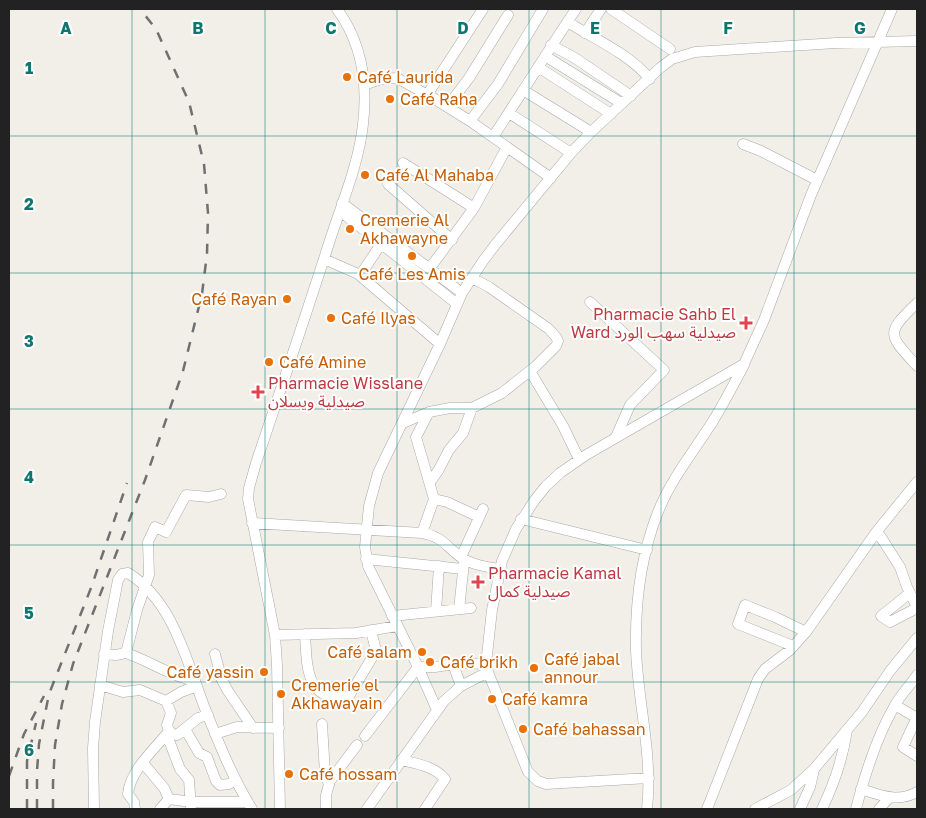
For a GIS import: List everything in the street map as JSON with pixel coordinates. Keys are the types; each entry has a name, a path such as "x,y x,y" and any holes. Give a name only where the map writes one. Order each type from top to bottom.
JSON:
{"street":[{"path":"280,809 275,635 248,499 252,476 341,207 364,122 363,72 356,41 351,28 337,9"},
{"path":"427,95 483,9"},
{"path":"470,122 498,84 543,9"},
{"path":"493,137 576,9"},
{"path":"585,33 601,9"},
{"path":"611,9 670,49"},
{"path":"647,809 649,778 636,649 638,593 647,550 658,512 668,491 713,421 744,364 764,320 818,180 892,9"},
{"path":"447,107 469,78 508,15"},
{"path":"566,24 570,24 632,62 650,78"},
{"path":"437,710 371,574 366,559 366,529 372,490 378,473 440,344 462,293 495,245 571,153 591,132 672,59 695,52 917,41"},
{"path":"551,45 582,62 631,96"},
{"path":"545,56 621,103"},
{"path":"538,67 611,114"},
{"path":"364,85 381,79 397,78 447,107 551,178"},
{"path":"523,90 591,132"},
{"path":"509,113 571,153"},
{"path":"743,144 818,180"},
{"path":"430,268 474,208 507,147"},
{"path":"403,163 474,208"},
{"path":"388,184 452,240"},
{"path":"341,207 381,244 457,304"},
{"path":"341,207 430,268 462,293"},
{"path":"358,274 364,272 381,244"},
{"path":"324,259 358,274 440,344"},
{"path":"403,423 428,412 450,408 472,408 502,393 530,371 556,346 558,341 555,335 510,300 489,286 472,278"},
{"path":"590,302 664,370 630,404 616,437"},
{"path":"917,303 898,321 894,328 895,340 917,366"},
{"path":"649,778 546,784 530,776 487,668 492,610 500,569 511,538 521,520 546,486 560,473 579,459 616,437 691,396 744,364"},
{"path":"530,371 563,426 579,459"},
{"path":"430,482 449,450 463,433 472,408"},
{"path":"422,533 434,499 416,437 428,412"},
{"path":"707,809 758,679 765,670 794,646 806,632 877,531 917,482"},
{"path":"126,653 137,610 149,575 148,542 155,527 166,532 186,495 209,497 222,494"},
{"path":"434,499 481,513 463,562 459,609"},
{"path":"521,520 647,550"},
{"path":"252,523 422,533 437,537 463,562"},
{"path":"877,531 900,567 917,608 890,622 881,616 910,593"},
{"path":"366,559 440,566 463,562 500,569"},
{"path":"436,611 440,566"},
{"path":"94,809 93,748 104,654 115,591 120,577 128,573 146,588 168,616 178,637 215,734 250,806 192,806 169,799 164,788 143,763"},
{"path":"794,646 738,624 745,605 806,632"},
{"path":"392,616 471,608"},
{"path":"275,635 356,633 397,626"},
{"path":"305,634 307,669 312,683 320,694 335,698 349,696 376,651 371,630"},
{"path":"755,809 791,790 814,769 870,701 890,671 917,638"},
{"path":"104,654 116,655 126,653 196,684"},
{"path":"215,654 225,686 253,728"},
{"path":"365,736 418,668 461,663 487,668"},
{"path":"453,664 461,686"},
{"path":"367,809 444,701 461,686 487,668"},
{"path":"856,809 880,736 895,705 917,675"},
{"path":"166,701 196,684"},
{"path":"100,685 123,692 140,690 166,701 171,713 167,733 180,769 189,780 192,806"},
{"path":"895,705 917,718 903,747 917,756"},
{"path":"167,733 176,735 198,718 208,715"},
{"path":"322,724 325,774 328,785 326,809"},
{"path":"215,734 237,728 279,728"},
{"path":"185,729 199,752 207,757 216,781 220,786 236,780"},
{"path":"822,809 836,776 847,729"},
{"path":"135,809 134,802 128,794 132,780 167,733"},
{"path":"328,785 357,745"},
{"path":"401,760 426,766 440,773 445,779 425,809"},
{"path":"800,809 810,787 814,769"},
{"path":"861,789 889,798 901,798 917,792"},
{"path":"879,809 889,798"},
{"path":"160,809 169,799"}],"railway":[{"path":"53,809 55,745 62,704 73,664 145,480 183,371 202,294 207,254 208,213 204,164 189,102 156,29 140,9"},
{"path":"37,809 39,744 49,694 91,588 127,483"},
{"path":"9,776 24,734 44,696"},
{"path":"27,809 27,761 36,723"}],"place":[{"name":"Café Laurida","path":"347,77"},
{"name":"Café Raha","path":"390,99"},
{"name":"Café Al Mahaba","path":"365,175"},
{"name":"Cremerie Al Akhawayne","path":"350,229"},
{"name":"Café Les Amis","path":"412,256"},
{"name":"Café Rayan","path":"287,299"},
{"name":"Café Ilyas","path":"331,318"},
{"name":"Pharmacie Sahb El Ward صيدلية سهب الورد","path":"746,323"},
{"name":"Café Amine","path":"269,362"},
{"name":"Pharmacie Wisslane صيدلية ويسلان","path":"258,392"},
{"name":"Pharmacie Kamal صيدلية كمال","path":"478,582"},
{"name":"Café salam","path":"422,652"},
{"name":"Café brikh","path":"430,662"},
{"name":"Café jabal annour","path":"534,668"},
{"name":"Café yassin","path":"264,672"},
{"name":"Cremerie el Akhawayain","path":"281,694"},
{"name":"Café kamra","path":"492,699"},
{"name":"Café bahassan","path":"523,729"},
{"name":"Café hossam","path":"289,774"}]}
